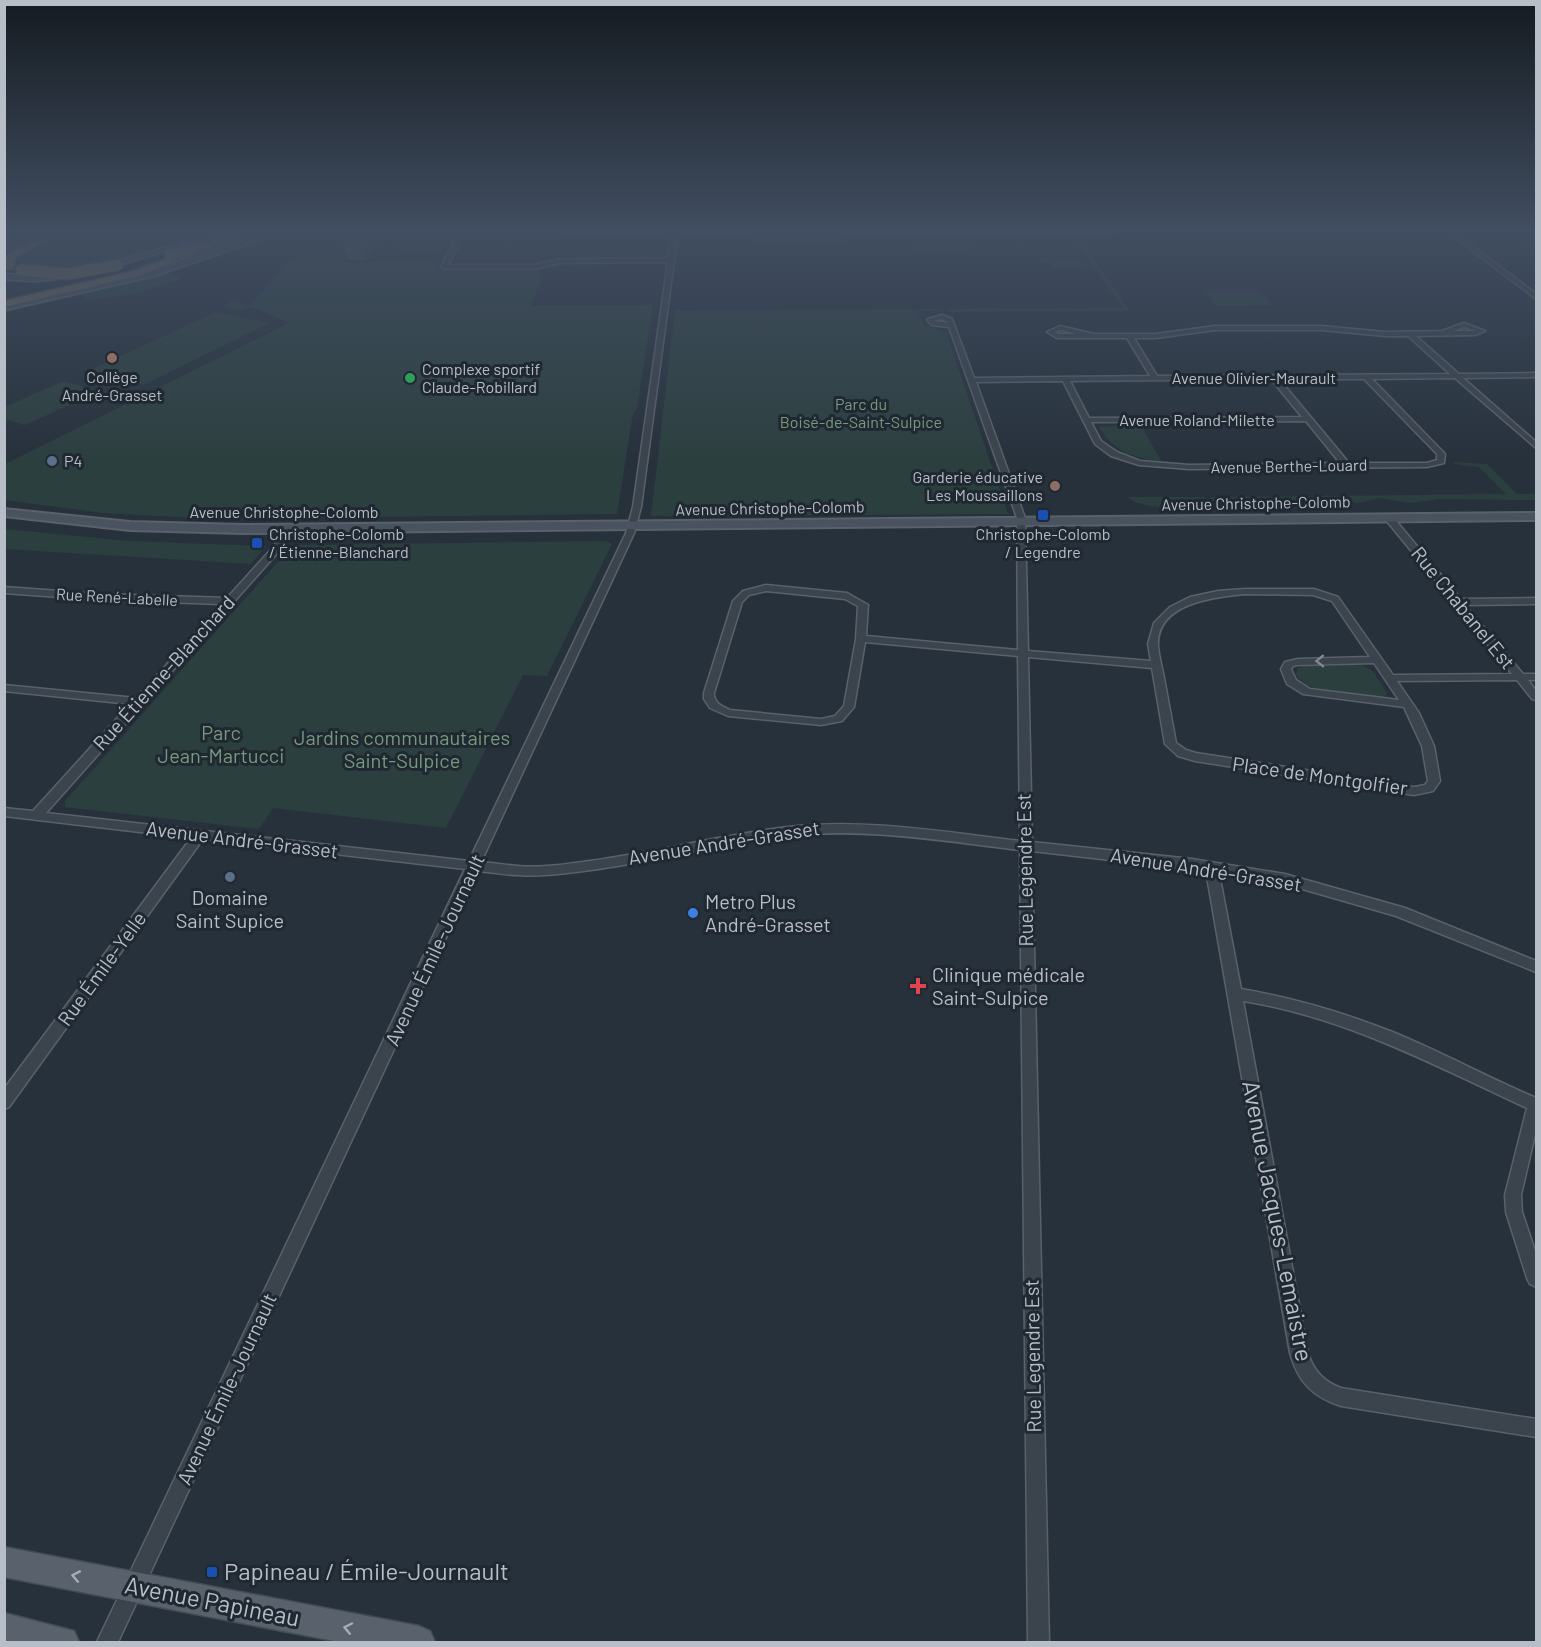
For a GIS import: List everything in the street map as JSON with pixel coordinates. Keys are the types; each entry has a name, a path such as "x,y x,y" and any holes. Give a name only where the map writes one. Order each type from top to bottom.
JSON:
{"main road":[{"name":"Avenue Christophe-Colomb","path":"4,512 158,527 288,533"},
{"name":"Avenue Christophe-Colomb","path":"4,520 133,533 288,533 1392,522 1536,517"},
{"name":"Avenue Christophe-Colomb","path":"1392,522 1536,524"},
{"name":"Avenue Papineau","path":"4,1562 418,1642"},
{"path":"4,1629 63,1642"}],"street":[{"name":"Avenue Émile-Journault","path":"107,1642 631,530 664,308"},
{"name":"Rue Legendre Est","path":"952,325 1018,509 1020,526 1038,1642"},
{"path":"1094,336 1062,328 1050,332 1058,336 1094,336 1129,336 1175,333 1444,333"},
{"path":"1410,334 1536,446"},
{"path":"1129,336 1155,378"},
{"name":"Avenue Olivier-Maurault","path":"972,380 1536,375"},
{"path":"1273,377 1346,465"},
{"name":"Avenue Berthe-Louard","path":"1065,379 1097,440 1107,450 1128,460 1148,465 1189,467 1431,465 1443,458 1366,377"},
{"name":"Avenue Roland-Milette","path":"1086,420 1308,419"},
{"name":"Rue Chabanel Est","path":"1392,522 1536,697"},
{"name":"Rue Étienne-Blanchard","path":"36,816 288,533"},
{"path":"766,588 854,598 865,609 861,639 848,710 838,719 821,722 733,714 717,709 710,701 709,693 738,601 750,591 766,588"},
{"name":"Rue René-Labelle","path":"4,590 101,597 229,601"},
{"name":"Place de Montgolfier","path":"1314,591 1331,595 1339,602 1392,678 1421,726 1432,768 1433,784 1423,790 1223,762 1182,753 1169,741 1156,665 1154,634 1169,612 1199,597 1242,592 1314,591"},
{"path":"1458,602 1536,601"},
{"path":"861,639 1156,665"},
{"path":"1379,660 1295,662 1286,669 1293,685 1311,693 1408,704"},
{"path":"1392,678 1536,677"},
{"path":"4,688 139,702"},
{"name":"Avenue André-Grasset","path":"4,812 519,872 554,870 775,833 827,827 862,828 1212,867 1305,884 1383,906 1536,967"},
{"name":"Rue Émile-Yelle","path":"4,1102 200,835"},
{"name":"Avenue Jacques-Lemaistre","path":"1212,867 1299,1353 1304,1370 1320,1388 1341,1397 1536,1428"},
{"path":"1234,994 1274,1000 1367,1028 1536,1105 1513,1195 1514,1212 1536,1278"}],"green space":[{"name":"Complexe sportif Claude-Robillard","path":"255,308 652,308 637,409 633,413 617,514 215,519 103,513 5,500 5,464 289,323"},
{"path":"1128,308 1130,311 947,312 946,309"},
{"name":"Parc du Boisé-de-Saint-Sulpice","path":"943,309 944,312 918,311 924,326 946,332 1008,514 651,516 675,310"},
{"path":"216,312 269,323 143,385 86,372"},
{"path":"63,381 100,391 25,425 5,419 5,407"},
{"path":"1140,424 1162,462 1134,456 1118,448 1099,427"},
{"path":"1455,462 1487,464 1517,494 1536,494 1536,500 1439,499 1410,503 1379,498 1359,503 1312,499 1281,505 1216,506 1211,497 1506,494 1479,467 1453,464"},
{"path":"1127,497 1204,497 1205,500 1187,503 1183,506 1161,507 1140,504"},
{"path":"5,529 129,541 266,546 251,564 5,549"},
{"name":"Parc Jean-Martucci","path":"606,541 612,544 547,676 523,675 446,828 273,808 259,829 65,807 65,801 293,545"},
{"path":"1362,665 1373,671 1387,693 1386,696 1381,698 1348,695 1322,690 1302,682 1296,675 1298,668 1307,666"}],"place":[{"name":"Collège André-Grasset","path":"112,358"},
{"name":"Complexe sportif Claude-Robillard","path":"410,378"},
{"name":"P4","path":"52,461"},
{"name":"Garderie éducative Les Moussaillons","path":"1055,486"},
{"name":"Christophe-Colomb / Legendre","path":"1043,515"},
{"name":"Christophe-Colomb / Étienne-Blanchard","path":"257,543"},
{"name":"Domaine Saint Supice","path":"230,877"},
{"name":"Metro Plus André-Grasset","path":"693,913"},
{"name":"Clinique médicale Saint-Sulpice","path":"918,986"},
{"name":"Papineau / Émile-Journault","path":"212,1572"}],"park label":[{"name":"Jardins communautaires Saint-Sulpice","path":"402,750"}]}
